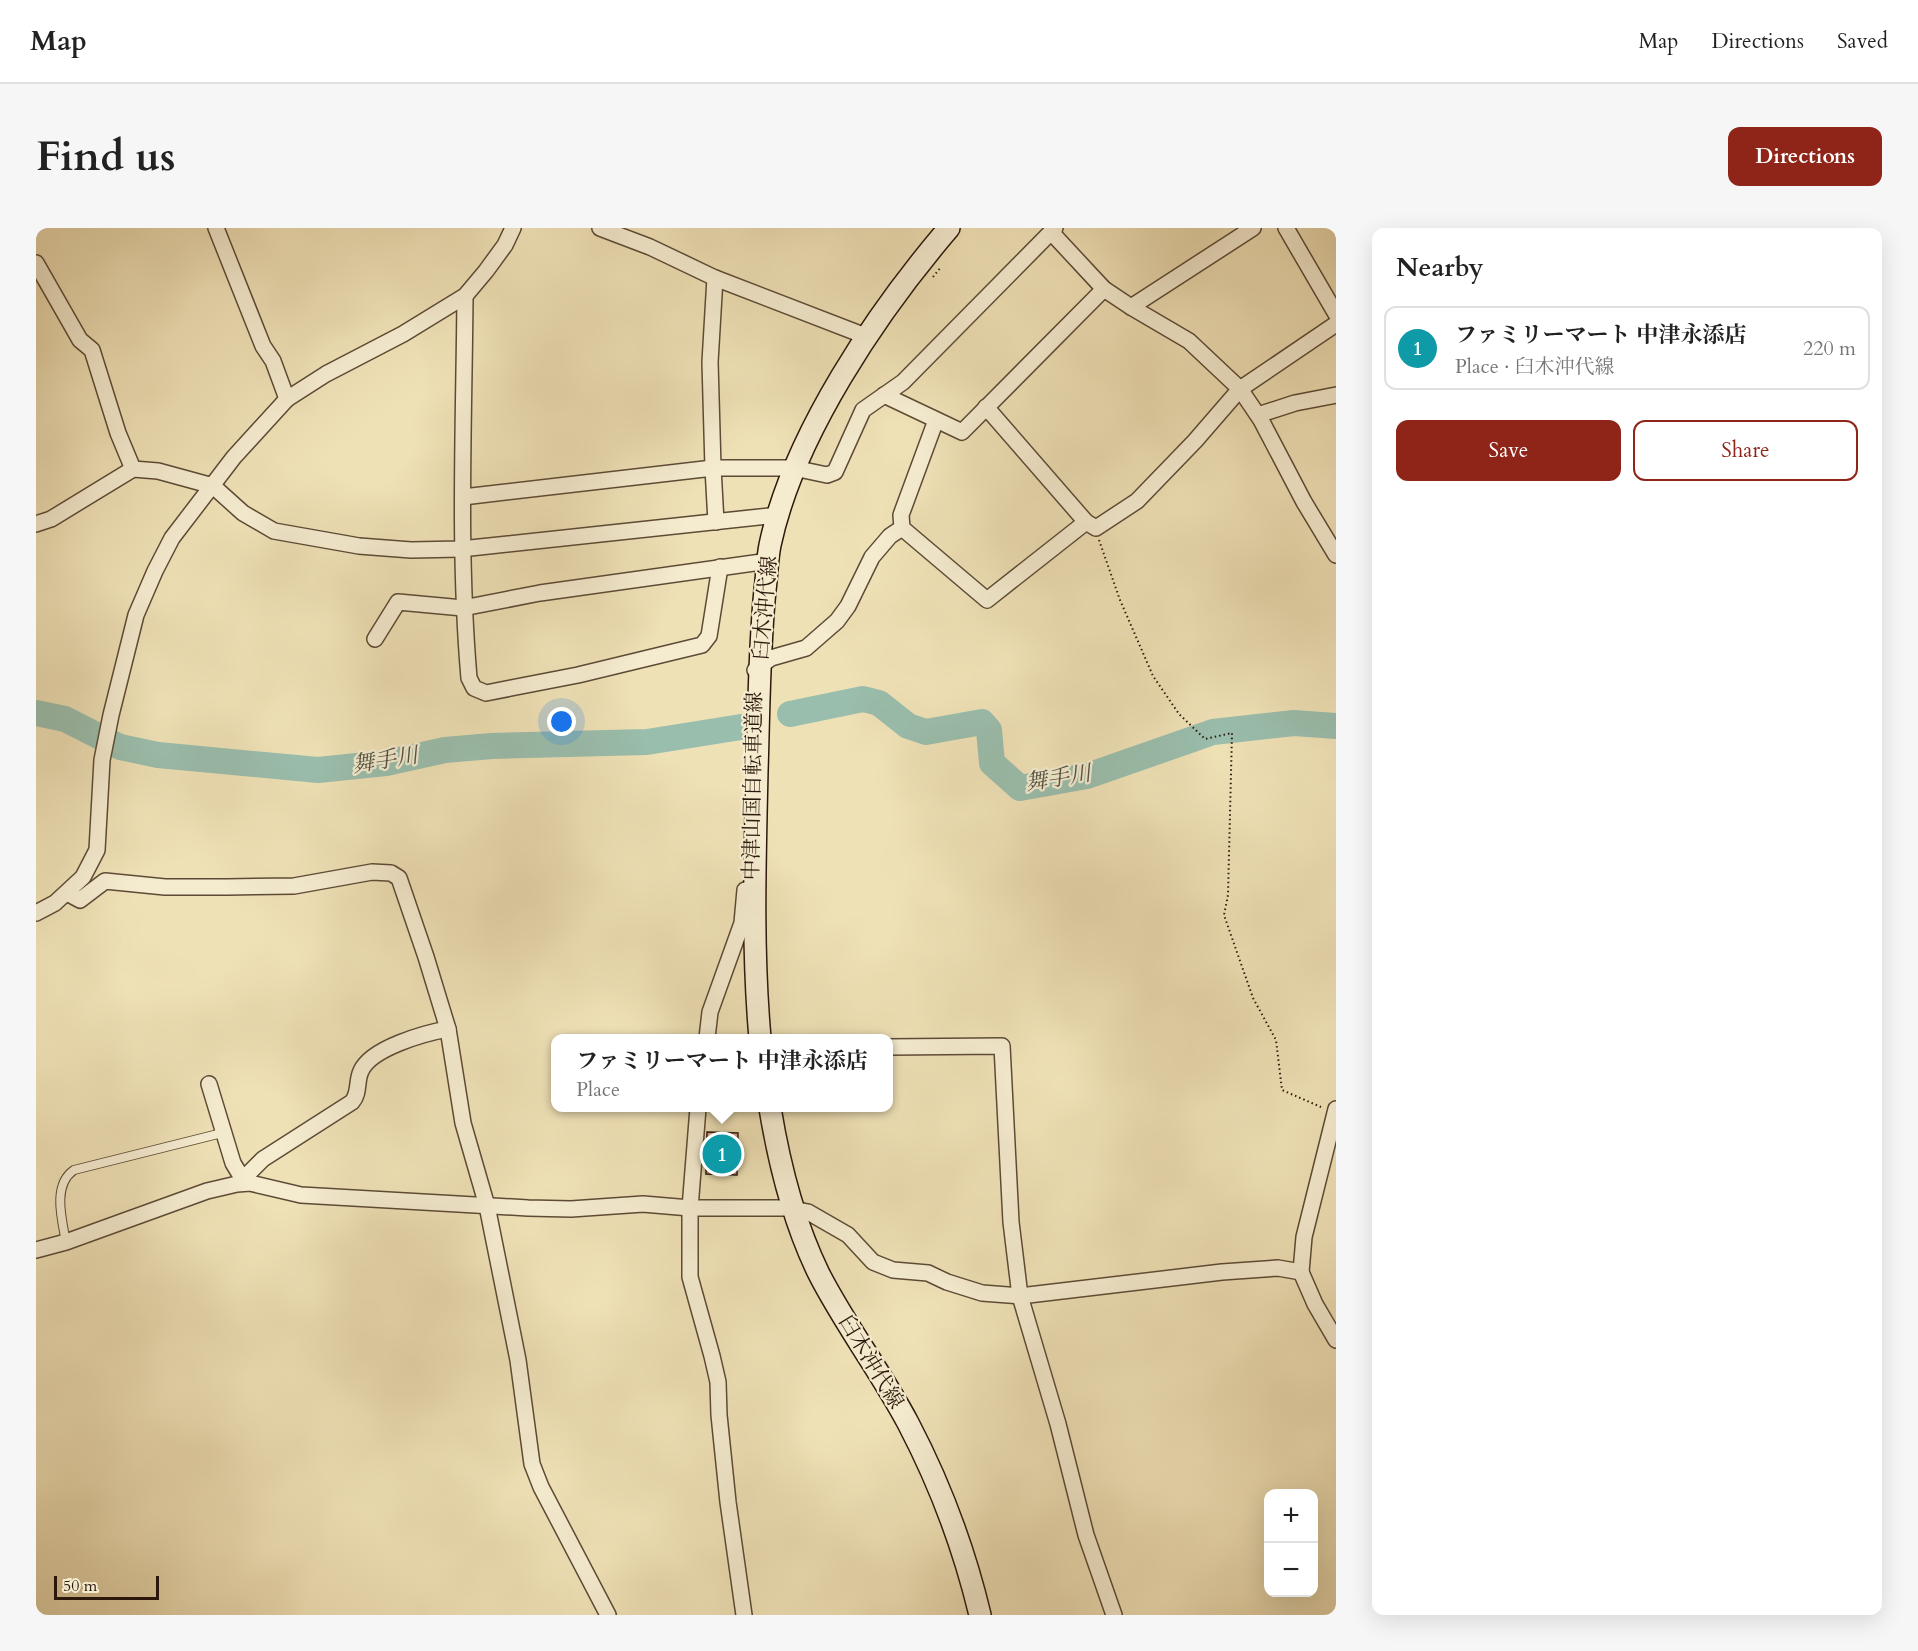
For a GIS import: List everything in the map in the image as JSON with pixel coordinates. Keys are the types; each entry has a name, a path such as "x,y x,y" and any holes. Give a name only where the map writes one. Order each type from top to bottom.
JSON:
{"main road":[{"name":"臼木沖代線","path":"760,1034 753,923 759,665 768,561 778,515 794,468 846,370 910,275 949,228"},
{"name":"臼木沖代線","path":"771,1112 782,1169 818,1272 906,1420 933,1475 957,1534 980,1615"}],"street":[{"path":"216,228 263,346 273,361 287,399"},
{"path":"36,913 67,893 83,877 98,850 102,760 136,615 172,538 234,457 287,399 326,374 403,334 465,296 486,272 505,245 513,228"},
{"path":"600,228 650,247 715,278 868,337"},
{"path":"1131,307 1253,228"},
{"path":"1286,228 1336,314"},
{"path":"463,497 712,468 794,468 826,475 835,472 863,410 903,382 1053,230 1104,289 1189,341 1240,389 1258,415 1304,502 1336,555"},
{"path":"36,263 80,339 92,350 118,433 133,469"},
{"path":"715,278 710,362 712,468 716,522"},
{"path":"884,395 962,432 1104,289"},
{"path":"465,296 461,549 469,678 474,688 486,693 578,675 702,645 709,636 720,567"},
{"path":"936,420 901,515 902,528 987,600 1091,525 1137,501 1195,441 1240,389 1336,324"},
{"path":"1258,415 1295,403 1336,395"},
{"path":"986,407 1091,525"},
{"path":"36,524 51,519 133,469 158,471 213,486 243,513 274,531 358,546 411,550 461,549 778,515"},
{"path":"707,1034 710,1012 742,923 744,908 752,674 759,665 771,658 806,648 837,621 848,606 872,556 890,536 902,528"},
{"path":"375,639 398,602 463,608 540,593 768,561"},
{"path":"67,893 80,900 105,881 165,887 294,886 372,872 391,873 399,878 448,1029 463,1123 487,1206 518,1360 532,1464 541,1488 608,1615"},
{"path":"245,1183 249,1173 263,1160 352,1102 357,1092 358,1077 366,1063 378,1054 412,1038 448,1029"},
{"path":"893,1047 1002,1046 1011,1222 1020,1296 1058,1424 1086,1535 1114,1615"},
{"path":"209,1084 232,1163 245,1183"},
{"path":"1336,1110 1304,1237 1301,1272 1315,1304 1336,1340"},
{"path":"698,1112 690,1208 690,1277 718,1382 728,1502 744,1615"},
{"path":"36,1250 66,1242 207,1191 245,1183 260,1184 301,1195 487,1206 571,1209 643,1204 690,1208 787,1208 808,1212 848,1235 873,1262 894,1270 928,1273 947,1282 982,1293 1020,1296 1222,1272 1278,1268 1301,1272"}],"lane":[{"path":"66,1242 61,1202 65,1179 74,1170 222,1133"}],"path":[{"path":"927,285 942,266"},
{"path":"1091,525 1153,676 1179,714 1205,739 1232,734 1228,895 1224,915 1253,998 1276,1040 1282,1090 1336,1110"}],"building":[{"path":"707,1132 738,1133 737,1175 706,1174"}],"waterway":[{"name":"舞手川","path":"790,714 863,699 879,703 908,726 926,732 982,722 989,730 992,763 1020,788 1087,776 1213,732 1294,723 1336,726"},
{"name":"舞手川","path":"36,713 65,719 120,747 158,755 318,770 386,763 445,750 492,746 647,742 741,727"}],"place":[{"name":"ファミリーマート 中津永添店","path":"722,1154"}]}
